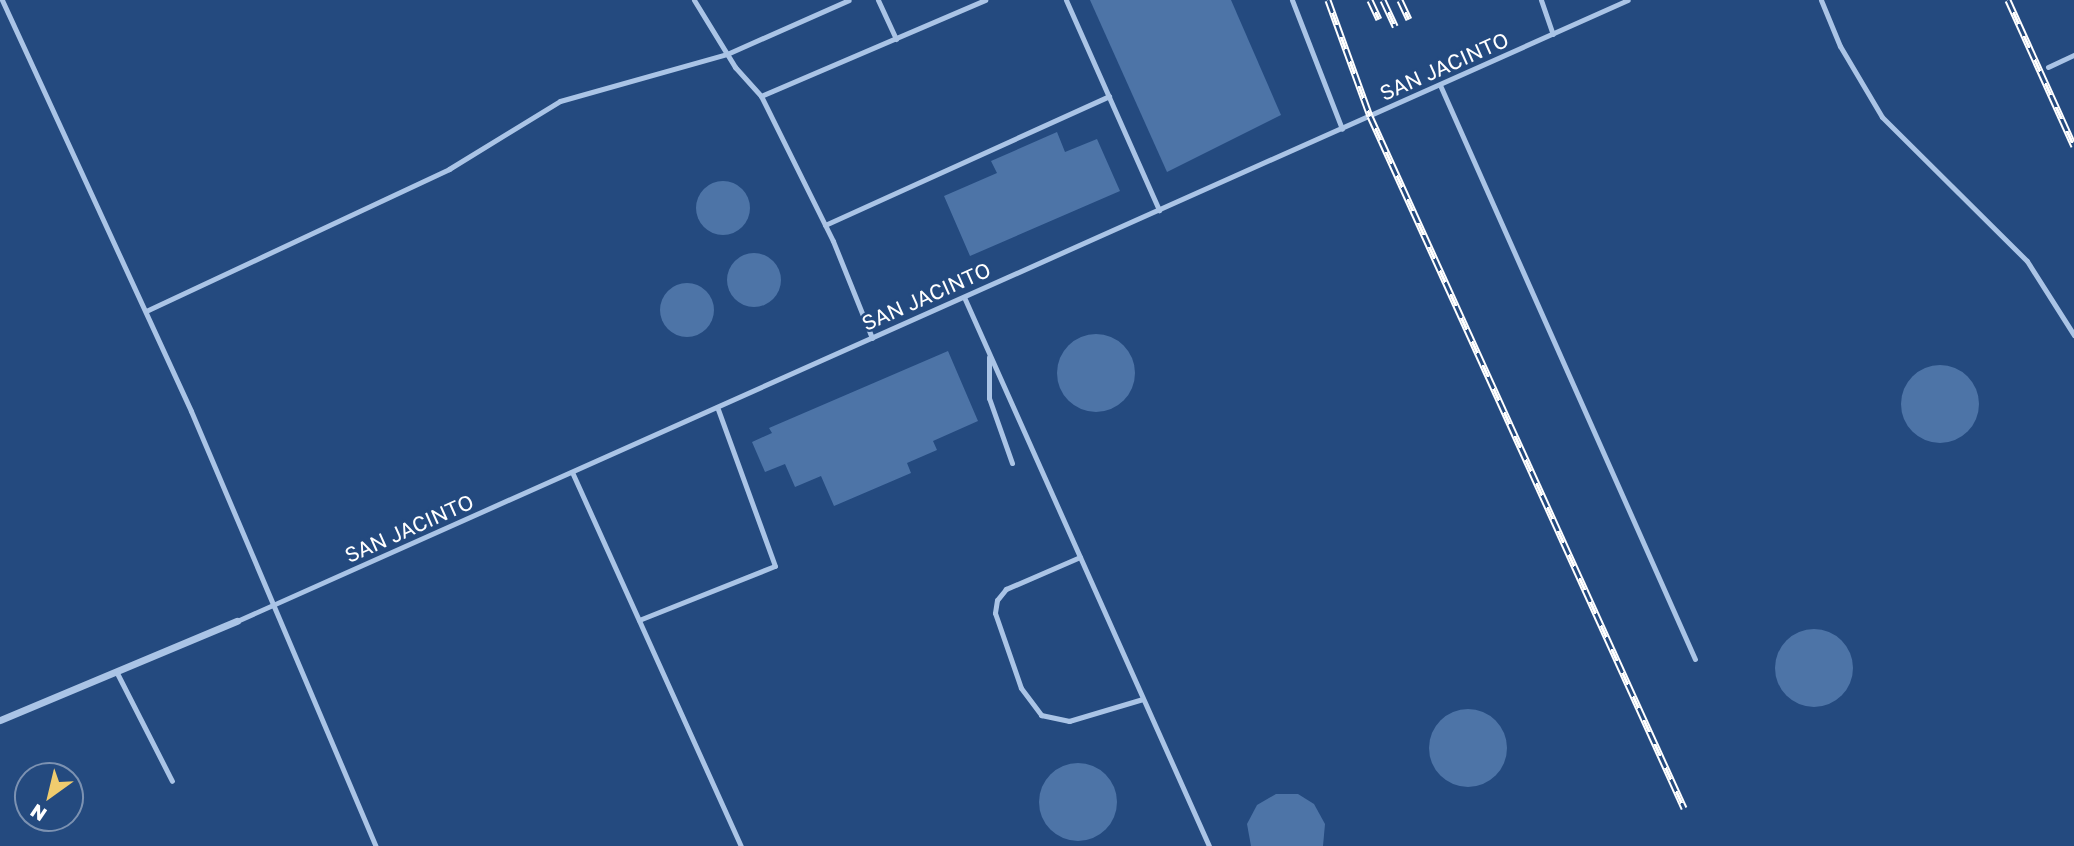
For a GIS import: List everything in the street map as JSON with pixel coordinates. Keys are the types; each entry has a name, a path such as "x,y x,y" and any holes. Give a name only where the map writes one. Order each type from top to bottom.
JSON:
{"street":[{"path":"0,720 237,621"}],"lane":[{"path":"2,0 146,312 276,604 285,638 376,846"},
{"path":"694,0 727,54 761,96 825,225 872,338"},
{"path":"146,312 449,169 560,101 727,54 849,0"},
{"path":"878,0 895,39"},
{"path":"761,96 985,0"},
{"path":"1066,0 1159,210"},
{"path":"1292,0 1342,129"},
{"path":"1541,0 1553,34"},
{"name":"SAN JACINTO","path":"237,621 1628,0"},
{"path":"1821,0 1840,46 1882,117 2027,261 2074,335"},
{"path":"2048,67 2074,55"},
{"path":"1440,85 1695,659"},
{"path":"825,225 1109,96"},
{"path":"964,297 1209,846"},
{"path":"989,354 989,398 1012,463"},
{"path":"639,620 775,566 717,407"},
{"path":"572,472 741,846"},
{"path":"1080,557 1006,589 997,600 995,613 1021,688 1041,715 1069,721 1143,699"},
{"path":"117,673 172,781"}],"building":[{"path":"1090,0 1231,0 1281,115 1167,172"},
{"path":"1057,132 1065,152 1097,139 1120,191 970,256 944,196 997,173 991,161"},
{"path":"723,181 742,189 750,208 742,227 723,235 704,227 696,208 704,189"},
{"path":"754,253 773,261 781,280 773,299 754,307 735,299 727,280 735,261"},
{"path":"687,283 706,291 714,310 706,329 687,337 668,329 660,310 668,291"},
{"path":"1096,334 1111,337 1124,345 1132,358 1135,373 1132,388 1124,401 1111,409 1096,412 1081,409 1068,401 1060,388 1057,373 1060,358 1068,345 1081,337"},
{"path":"948,351 978,421 933,441 937,450 907,463 911,473 834,506 821,476 795,487 785,464 765,472 752,442 772,433 769,428"},
{"path":"1940,365 1955,368 1972,382 1979,404 1976,419 1962,436 1940,443 1925,440 1908,426 1901,404 1904,389 1918,372"},
{"path":"1814,629 1829,632 1846,646 1853,668 1850,683 1836,700 1814,707 1799,704 1782,690 1775,668 1778,653 1792,636"},
{"path":"1468,709 1483,712 1500,726 1507,748 1504,763 1490,780 1468,787 1453,784 1436,770 1429,748 1432,733 1446,716"},
{"path":"1078,763 1093,766 1110,780 1117,802 1114,817 1100,834 1078,841 1063,838 1046,824 1039,802 1042,787 1056,770"},
{"path":"1276,794 1298,794 1314,804 1325,824 1323,846 1251,846 1247,824 1257,805"}],"railway":[{"path":"1328,0 1370,116 1684,808"},
{"path":"1370,0 1379,19"},
{"path":"1383,0 1395,26"},
{"path":"1400,0 1409,19"},
{"path":"2008,0 2074,146"}]}
